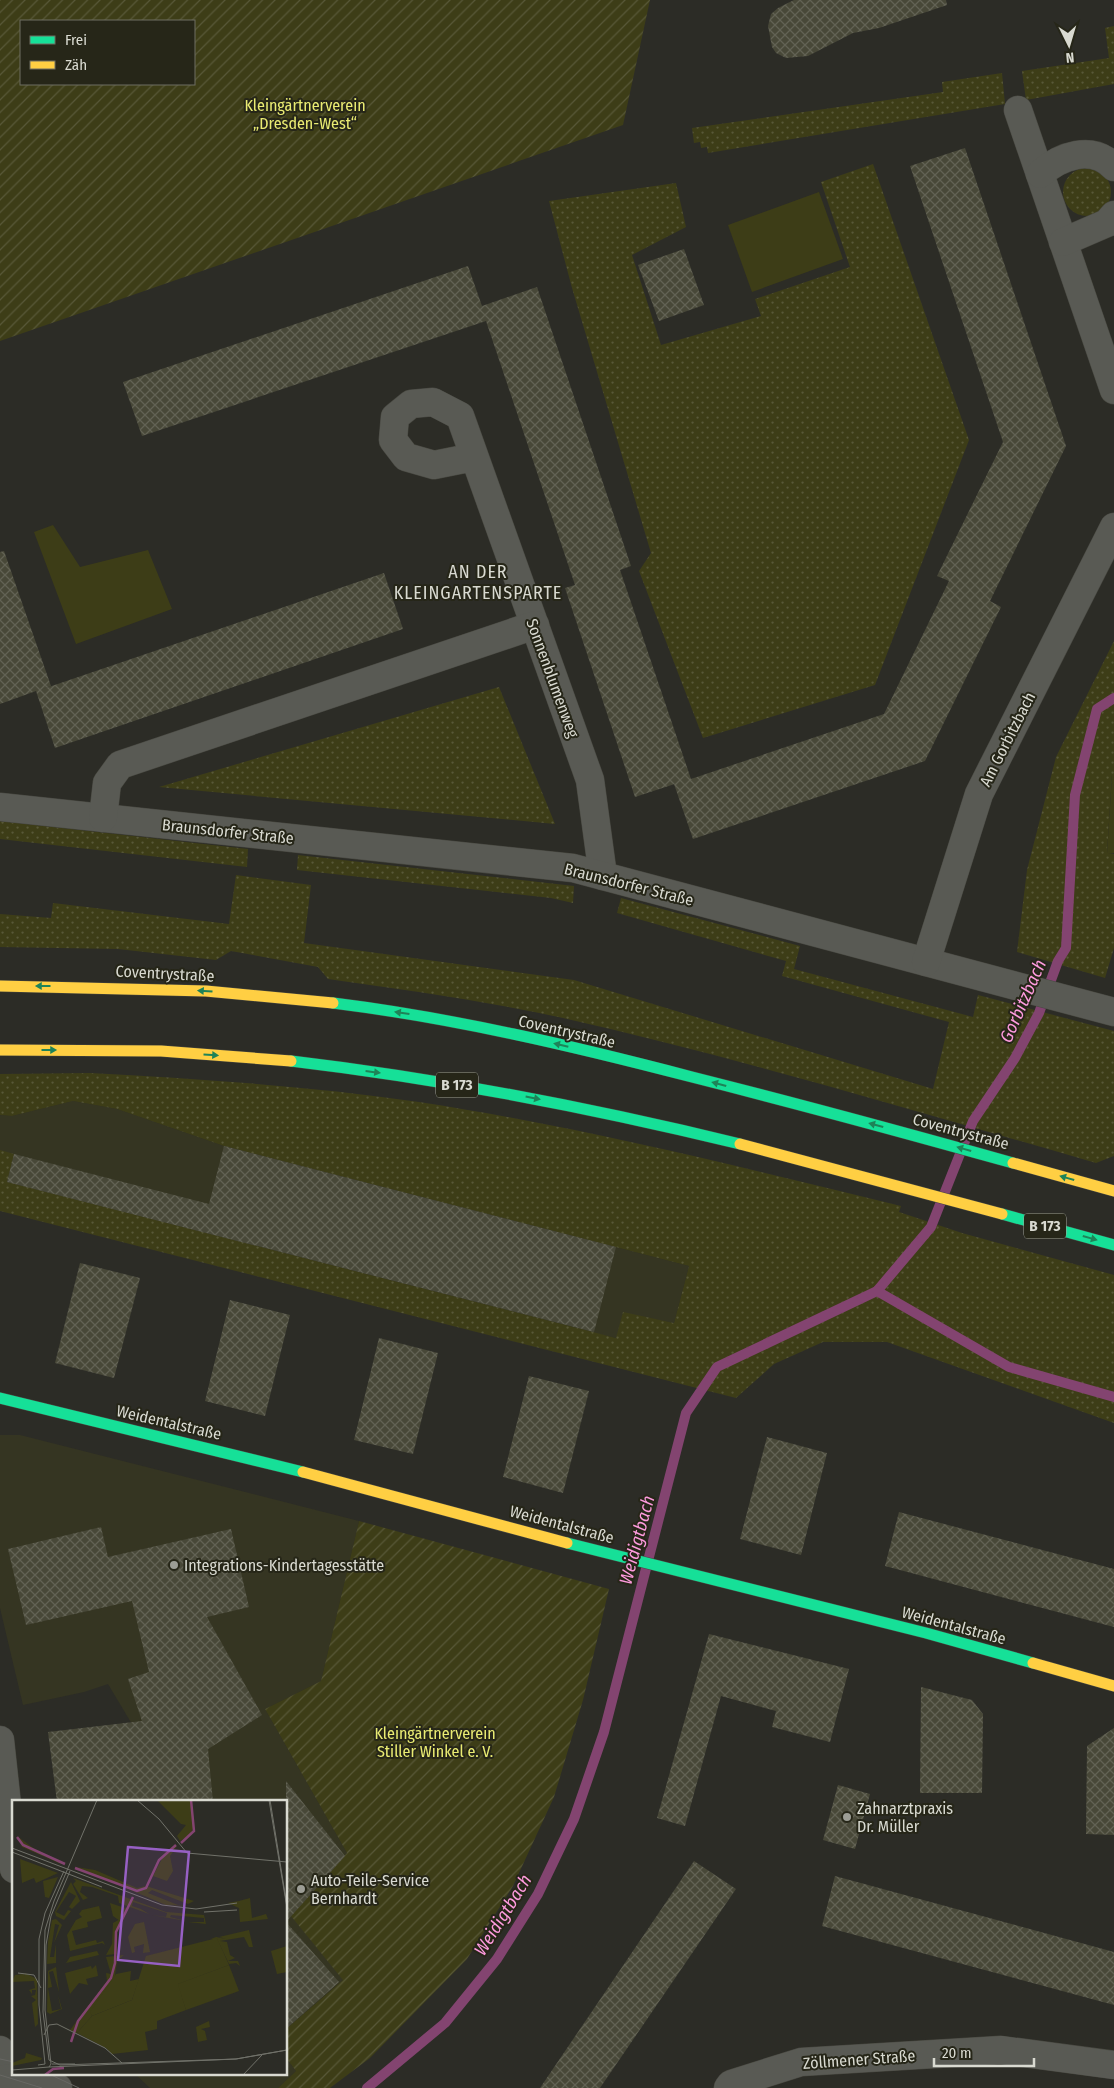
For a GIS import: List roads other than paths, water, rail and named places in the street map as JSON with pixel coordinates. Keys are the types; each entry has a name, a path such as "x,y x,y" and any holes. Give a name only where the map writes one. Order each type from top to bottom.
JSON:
{"main road":[{"name":"Coventrystraße","path":"0,986 123,986 254,994 409,1014 538,1040 659,1068 1114,1191"},
{"name":"B 173","path":"0,1050 125,1050 256,1057 403,1075 533,1098 659,1125 905,1187 1114,1245"},
{"name":"Weidentalstraße","path":"0,1398 241,1456 614,1554 926,1633 1114,1686"}],"street":[{"path":"1018,110 1114,390"},
{"path":"1040,174 1053,162 1073,155 1095,155 1114,167"},
{"path":"1063,242 1107,223 1114,215"},
{"name":"Sonnenblumenweg","path":"474,457 590,780 603,876"},
{"name":"Am Gorbitzbach","path":"926,962 979,794 1114,527"},
{"path":"103,818 107,783 120,765 534,625"},
{"name":"Braunsdorfer Straße","path":"0,808 573,868 1114,1012"},
{"path":"0,1740 12,1851"},
{"path":"0,2050 12,2061"},
{"name":"Zöllmener Straße","path":"728,2088 731,2084 801,2062 1001,2050 1114,2065"},
{"path":"0,2080 18,2076"},
{"path":"31,2076 58,2088"}],"waterway":[{"name":"Gorbitzbach","path":"877,1291 931,1227 973,1121 1015,1058 1039,1013 1058,961 1066,948 1075,795 1097,709 1114,698"},
{"name":"Weidigtbach","path":"367,2088 445,2023 497,1959 538,1894 574,1819 604,1732 686,1413 717,1367 877,1291 1009,1367 1114,1397"}],"tram line":[{"path":"0,2059 12,2062"},
{"path":"0,2075 42,2088"},
{"path":"53,2076 79,2088"}],"place":[{"name":"Integrations-Kindertagesstätte","path":"174,1565"},
{"name":"Zahnarztpraxis Dr. Müller","path":"847,1817"},
{"name":"Auto-Teile-Service Bernhardt","path":"301,1889"}],"district":[{"name":"AN DER KLEINGARTENSPARTE","path":"478,582"}],"park label":[{"name":"Kleingärtnerverein „Dresden-West“","path":"305,114"},
{"name":"Kleingärtnerverein Stiller Winkel e. V.","path":"435,1742"}]}
